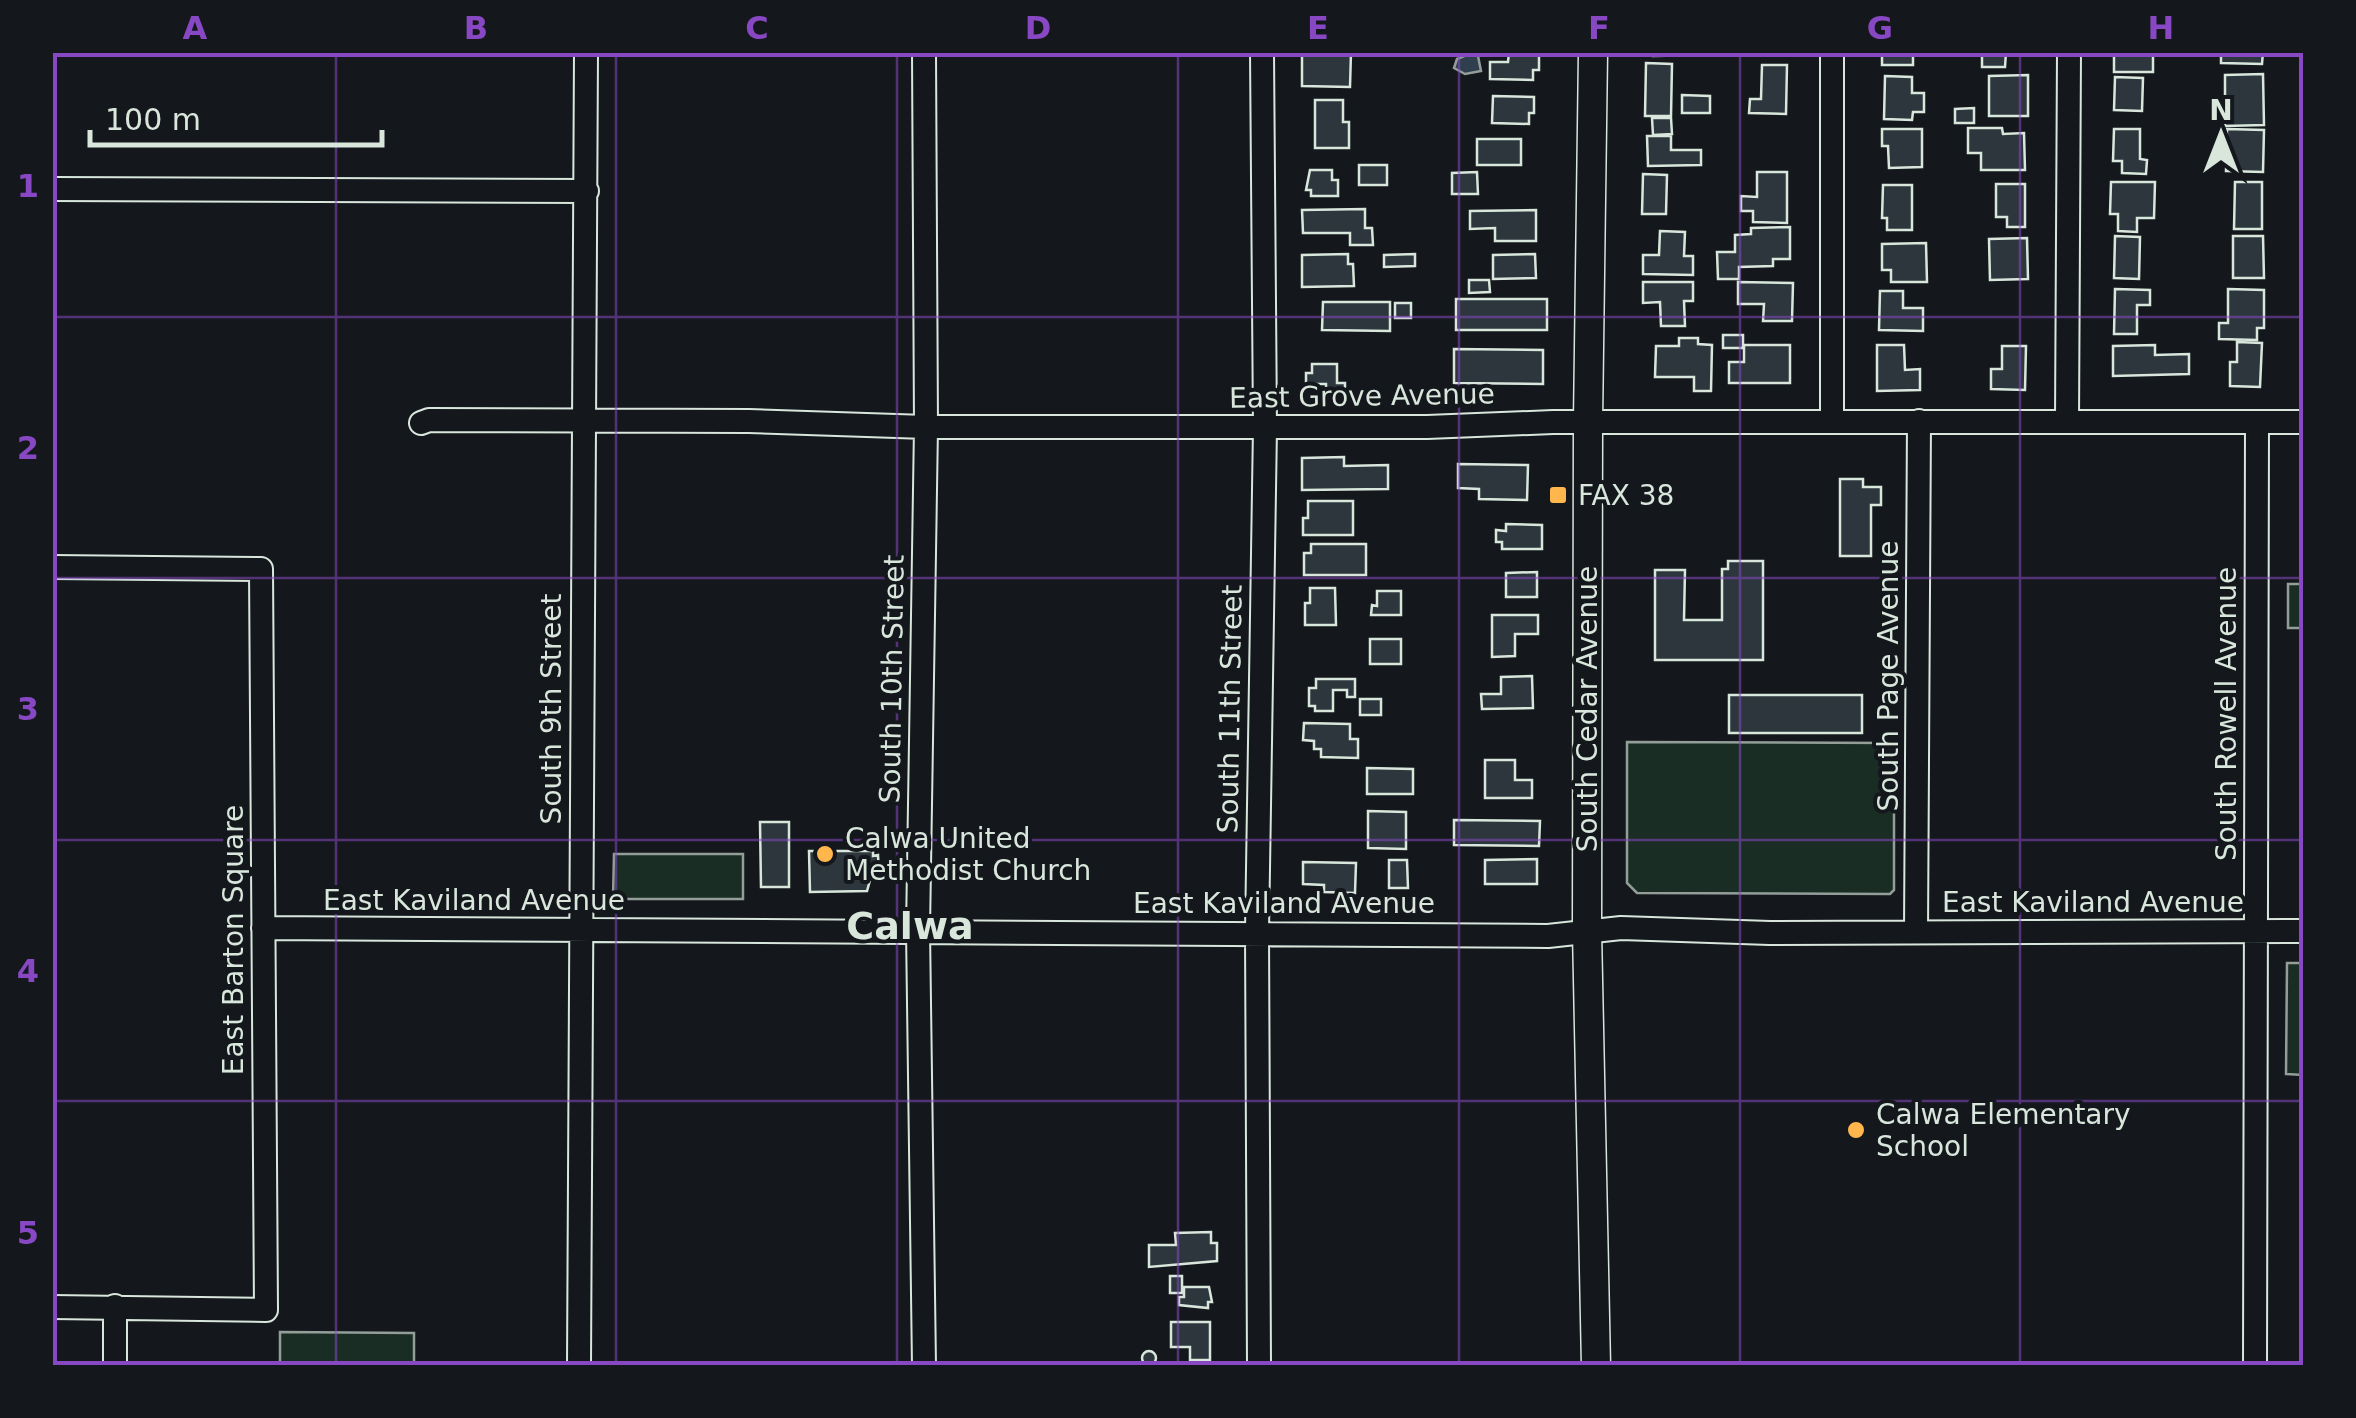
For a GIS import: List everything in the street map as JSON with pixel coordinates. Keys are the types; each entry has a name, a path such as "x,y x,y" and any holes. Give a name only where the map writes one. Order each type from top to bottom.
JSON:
{"main road":[{"name":"South Cedar Avenue","path":"1593,52 1587,931 1596,1366"}],"street":[{"name":"South 9th Street","path":"579,1366 586,52"},
{"name":"South 10th Street","path":"924,52 926,427 918,930 924,1366"},
{"name":"South 11th Street","path":"1259,1366 1257,932 1265,427 1262,52"},
{"path":"1832,52 1832,422"},
{"path":"2067,421 2068,52"},
{"path":"52,189 587,190"},
{"name":"East Grove Avenue","path":"421,423 748,421 926,427 1265,427 1919,420 2304,422"},
{"name":"South Page Avenue","path":"1916,932 1919,420"},
{"name":"South Rowell Avenue","path":"2254,1366 2257,422"},
{"name":"East Barton Square","path":"52,566 261,569 266,1310 115,1306"},
{"name":"East Kaviland Avenue","path":"263,928 1548,936 1621,928 1770,933 2304,931"},
{"path":"52,1307 115,1306 115,1366"}],"green space":[{"path":"2288,584 2303,584 2303,628 2288,628"},
{"path":"1627,742 1894,743 1894,890 1890,894 1637,893 1627,883"},
{"path":"614,854 743,854 743,899 613,899"},
{"path":"2287,963 2303,963 2303,1075 2286,1074"},
{"path":"280,1332 414,1333 414,1365 280,1365"}],"water":[{"path":"1469,54 1478,56 1481,71 1465,74 1454,68 1457,59"}],"building":[{"path":"1302,52 1351,52 1350,87 1302,86"},
{"path":"1509,52 1539,52 1539,70 1533,70 1533,80 1490,79 1490,62 1508,62"},
{"path":"1653,52 1712,52 1712,55 1653,56"},
{"path":"1882,52 1913,52 1913,65 1882,65"},
{"path":"1982,52 2006,52 2005,67 1982,67"},
{"path":"2114,52 2153,52 2153,72 2114,72"},
{"path":"2221,52 2263,52 2262,64 2221,63"},
{"path":"1646,63 1672,64 1671,116 1645,116"},
{"path":"1762,65 1787,65 1786,114 1749,113 1750,99 1761,99"},
{"path":"2263,74 2264,125 2225,126 2225,75"},
{"path":"2028,75 2028,116 1989,116 1989,76"},
{"path":"1885,76 1912,77 1912,93 1924,93 1924,112 1913,112 1912,120 1884,119"},
{"path":"2115,77 2143,78 2142,111 2114,110"},
{"path":"1682,95 1710,96 1710,113 1682,113"},
{"path":"1493,96 1534,97 1529,124 1492,123"},
{"path":"1315,100 1343,100 1343,122 1349,122 1349,148 1315,148"},
{"path":"1974,108 1974,123 1955,123 1955,109"},
{"path":"1652,118 1671,118 1672,134 1653,135"},
{"path":"1968,128 2002,128 2003,134 2024,133 2025,170 1981,170 1981,153 1968,153"},
{"path":"1882,129 1922,129 1922,167 1889,168 1888,146 1882,146"},
{"path":"2114,129 2140,129 2140,159 2147,160 2146,174 2122,173 2122,161 2113,161"},
{"path":"2227,129 2264,130 2263,172 2226,171"},
{"path":"1647,136 1671,136 1671,150 1701,150 1701,165 1648,166"},
{"path":"1477,139 1521,139 1521,165 1477,165"},
{"path":"1359,165 1387,165 1387,185 1359,185"},
{"path":"1310,170 1332,170 1332,180 1338,180 1338,196 1311,196 1311,190 1306,190"},
{"path":"1477,172 1478,194 1452,194 1452,173"},
{"path":"1757,172 1787,172 1787,223 1753,222 1753,211 1741,211 1741,196 1757,197"},
{"path":"1643,174 1667,175 1666,214 1642,214"},
{"path":"2111,182 2155,182 2154,218 2137,218 2137,232 2118,231 2118,214 2110,214"},
{"path":"2235,182 2262,182 2262,229 2234,229"},
{"path":"1996,184 2025,184 2025,227 2007,227 2007,217 1996,217"},
{"path":"1883,185 1912,185 1912,230 1887,230 1887,218 1882,218"},
{"path":"1365,209 1365,228 1372,228 1373,245 1350,245 1350,233 1303,233 1302,210"},
{"path":"1536,210 1536,241 1495,241 1495,228 1470,229 1470,211"},
{"path":"1790,227 1790,259 1773,259 1773,266 1739,267 1739,279 1718,279 1717,252 1735,252 1735,235 1751,234 1751,228"},
{"path":"1660,231 1685,232 1684,256 1693,256 1693,275 1643,274 1643,255 1659,255"},
{"path":"2115,236 2140,237 2139,279 2114,278"},
{"path":"2233,236 2263,236 2264,278 2233,278"},
{"path":"2027,238 2028,279 1990,280 1989,239"},
{"path":"1926,243 1927,282 1891,282 1891,270 1882,270 1882,244"},
{"path":"1348,254 1348,264 1353,264 1354,286 1302,287 1302,255"},
{"path":"1415,254 1415,266 1384,267 1384,255"},
{"path":"1535,254 1536,278 1493,279 1493,255"},
{"path":"1469,280 1489,280 1490,292 1469,293"},
{"path":"1643,282 1693,282 1693,301 1684,301 1685,326 1661,326 1660,302 1643,303"},
{"path":"1738,282 1793,283 1792,321 1763,321 1764,304 1738,304"},
{"path":"2115,289 2150,290 2150,305 2137,305 2137,334 2114,334"},
{"path":"2228,289 2264,290 2264,328 2257,328 2257,340 2219,339 2219,323 2228,323"},
{"path":"1880,291 1903,291 1903,308 1923,308 1923,331 1879,330"},
{"path":"1456,299 1547,299 1547,330 1456,330"},
{"path":"1323,302 1390,302 1390,331 1322,330"},
{"path":"1395,303 1411,303 1411,318 1395,318"},
{"path":"1723,335 1743,335 1743,348 1723,348"},
{"path":"1679,338 1698,338 1698,344 1712,345 1711,391 1694,391 1694,377 1655,377 1656,346 1679,346"},
{"path":"2237,342 2262,343 2260,387 2230,386 2230,362 2237,362"},
{"path":"1744,345 1790,345 1790,383 1729,383 1729,362 1744,362"},
{"path":"1877,345 1904,345 1905,370 1920,369 1920,390 1877,391"},
{"path":"2155,345 2155,355 2189,354 2189,374 2113,376 2113,346"},
{"path":"2002,346 2026,346 2025,390 1991,389 1991,369 2002,369"},
{"path":"1454,349 1543,350 1543,384 1454,383"},
{"path":"1312,364 1337,364 1337,383 1345,383 1345,393 1326,393 1326,384 1306,384 1306,373 1312,373"},
{"path":"1344,457 1344,466 1388,465 1388,489 1302,490 1302,458"},
{"path":"1458,464 1528,465 1527,500 1479,499 1479,489 1458,488"},
{"path":"1840,479 1863,479 1863,487 1881,487 1881,505 1871,505 1871,556 1840,556"},
{"path":"1308,501 1353,501 1353,535 1303,535"},
{"path":"1506,524 1542,525 1542,549 1502,549 1502,542 1496,542 1496,530 1506,531"},
{"path":"1311,544 1366,544 1366,575 1304,575 1304,553 1311,553"},
{"path":"1728,561 1763,561 1763,660 1655,660 1655,570 1685,570 1684,620 1722,620 1722,569 1728,569"},
{"path":"1537,572 1537,597 1506,597 1506,573"},
{"path":"1310,588 1335,588 1336,625 1305,625"},
{"path":"1377,591 1401,591 1401,615 1371,615 1372,605 1377,606"},
{"path":"1492,615 1538,615 1538,634 1515,634 1515,656 1492,657"},
{"path":"1370,639 1401,639 1401,664 1370,664"},
{"path":"1532,676 1533,708 1482,709 1481,694 1501,694 1501,677"},
{"path":"1316,679 1355,679 1355,697 1347,697 1347,690 1333,690 1333,711 1315,711 1315,706 1309,706 1309,688 1316,688"},
{"path":"1729,695 1862,695 1862,733 1729,733"},
{"path":"1360,699 1381,699 1381,715 1360,715"},
{"path":"1304,723 1350,724 1350,739 1358,739 1358,758 1321,757 1321,749 1314,749 1314,741 1303,740"},
{"path":"1485,760 1515,760 1515,780 1532,780 1532,798 1485,798"},
{"path":"1367,768 1413,769 1413,794 1367,794"},
{"path":"1368,811 1406,812 1406,849 1368,848"},
{"path":"1454,820 1540,821 1539,846 1454,845"},
{"path":"760,822 789,822 789,887 761,887"},
{"path":"809,851 873,851 873,856 878,855 879,873 872,873 867,891 810,892"},
{"path":"1537,859 1537,884 1485,884 1485,860"},
{"path":"1389,860 1407,860 1408,888 1389,888"},
{"path":"1303,862 1356,863 1355,893 1324,892 1324,885 1303,884"},
{"path":"1211,1232 1211,1243 1217,1243 1217,1261 1149,1267 1149,1245 1176,1245 1175,1233"},
{"path":"1170,1276 1182,1276 1182,1293 1170,1293"},
{"path":"1184,1287 1209,1287 1212,1302 1208,1302 1208,1308 1179,1305"},
{"path":"1171,1322 1210,1322 1210,1360 1190,1360 1190,1347 1171,1347"},
{"path":"1149,1351 1156,1358 1149,1365 1142,1358"}],"place":[{"name":"FAX 38","path":"1558,495"},
{"name":"Calwa United Methodist Church","path":"825,854"},
{"name":"Calwa Elementary School","path":"1856,1130"}],"district":[{"name":"Calwa","path":"910,926"}]}
